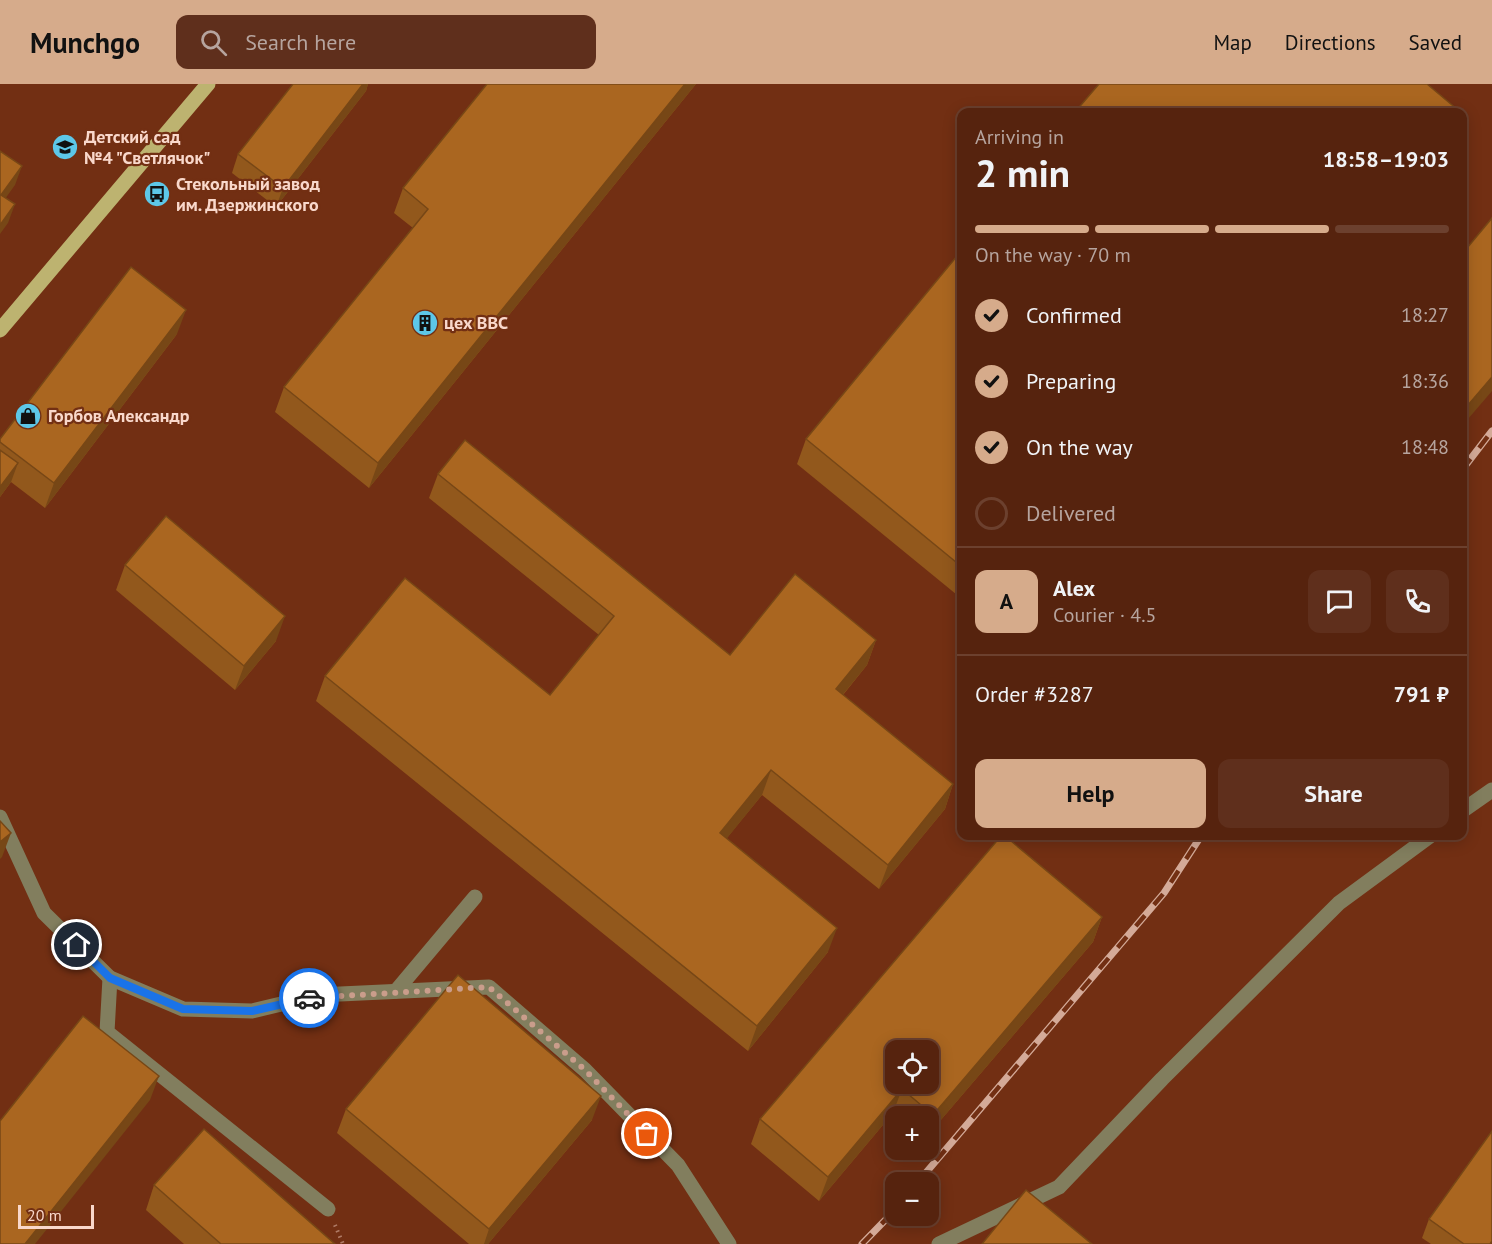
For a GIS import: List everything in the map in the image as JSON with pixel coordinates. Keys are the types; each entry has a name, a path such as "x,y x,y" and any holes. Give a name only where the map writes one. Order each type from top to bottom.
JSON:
{"main road":[{"path":"0,330 208,84"}],"lane":[{"path":"1467,808 1492,789"},
{"path":"0,817 44,913 110,978 183,1009 252,1011 319,995 489,987 585,1070 678,1165 729,1244"},
{"path":"939,1244 1059,1187 1162,1079 1339,903 1425,840"},
{"path":"396,991 475,897"},
{"path":"110,978 107,1032 328,1209"}],"building":[{"path":"293,84 363,84 283,188 238,154"},
{"name":"цех ВВС","path":"487,84 685,84 378,463 284,387 428,209 403,188"},
{"path":"1099,84 1427,84 1456,108 1078,108"},
{"path":"0,151 22,166 1,195 15,204 0,225"},
{"path":"1492,218 1492,377 1467,406 1467,248"},
{"path":"957,256 957,563 806,439"},
{"path":"131,267 186,310 54,483 0,442 0,439"},
{"path":"465,440 730,655 795,574 876,640 836,689 953,784 888,865 771,770 720,833 837,928 757,1026 325,676 405,578 550,695 614,616 438,474"},
{"path":"0,450 18,463 0,487"},
{"path":"166,516 285,616 244,666 125,565"},
{"path":"0,821 11,833 0,842"},
{"path":"998,840 1010,840 1102,917 939,1108 939,1106 922,1106 908,1094 939,1094 939,1040 885,1040 885,1094 898,1094 888,1106 885,1106 885,1109 828,1177 760,1119"},
{"path":"458,975 601,1096 489,1229 346,1109"},
{"path":"83,1016 159,1076 25,1244 0,1244 0,1121"},
{"path":"204,1129 335,1244 221,1244 154,1185"},
{"path":"1492,1131 1492,1241 1490,1244 1464,1244 1429,1219"},
{"path":"1026,1190 1092,1244 982,1244"}],"railway":[{"path":"1467,464 1492,431"},
{"path":"927,1172 1164,893 1198,840"},
{"path":"862,1244 885,1220"}],"way so far":[{"path":"309,998 319,995 489,987 585,1070 647,1134"}],"place":[{"name":"Детский сад №4 \"Светлячок\"","path":"65,147"},
{"name":"Стекольный завод им. Дзержинского","path":"157,194"},
{"name":"цех ВВС","path":"425,323"},
{"name":"Горбов Александр","path":"28,416"}],"route":[{"path":"77,945 110,978 183,1009 252,1011 309,998"}]}
